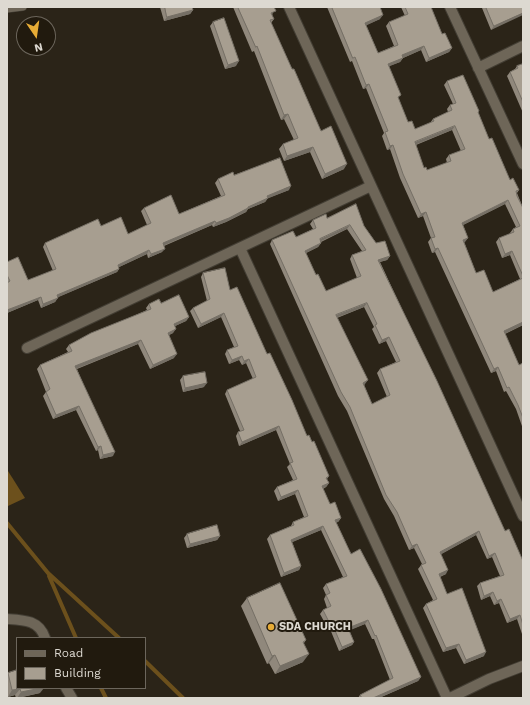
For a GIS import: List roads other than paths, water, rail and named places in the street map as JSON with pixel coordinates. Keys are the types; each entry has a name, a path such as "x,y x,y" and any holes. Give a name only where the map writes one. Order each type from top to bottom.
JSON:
{"street":[{"path":"290,7 523,516"},
{"path":"450,7 523,164"},
{"path":"478,68 523,46"},
{"path":"27,348 371,186"},
{"path":"240,248 447,698"},
{"path":"7,619 27,620 36,624 43,632 45,637"},
{"path":"450,698 523,666"},
{"path":"67,689 72,698"}],"lane":[{"path":"7,9 23,7"}],"waterway":[{"path":"7,523 48,573 118,637"},
{"path":"49,576 76,637"},
{"path":"146,662 183,698"},
{"path":"102,689 106,698"}],"place":[{"name":"SDA CHURCH","path":"271,627"}]}
